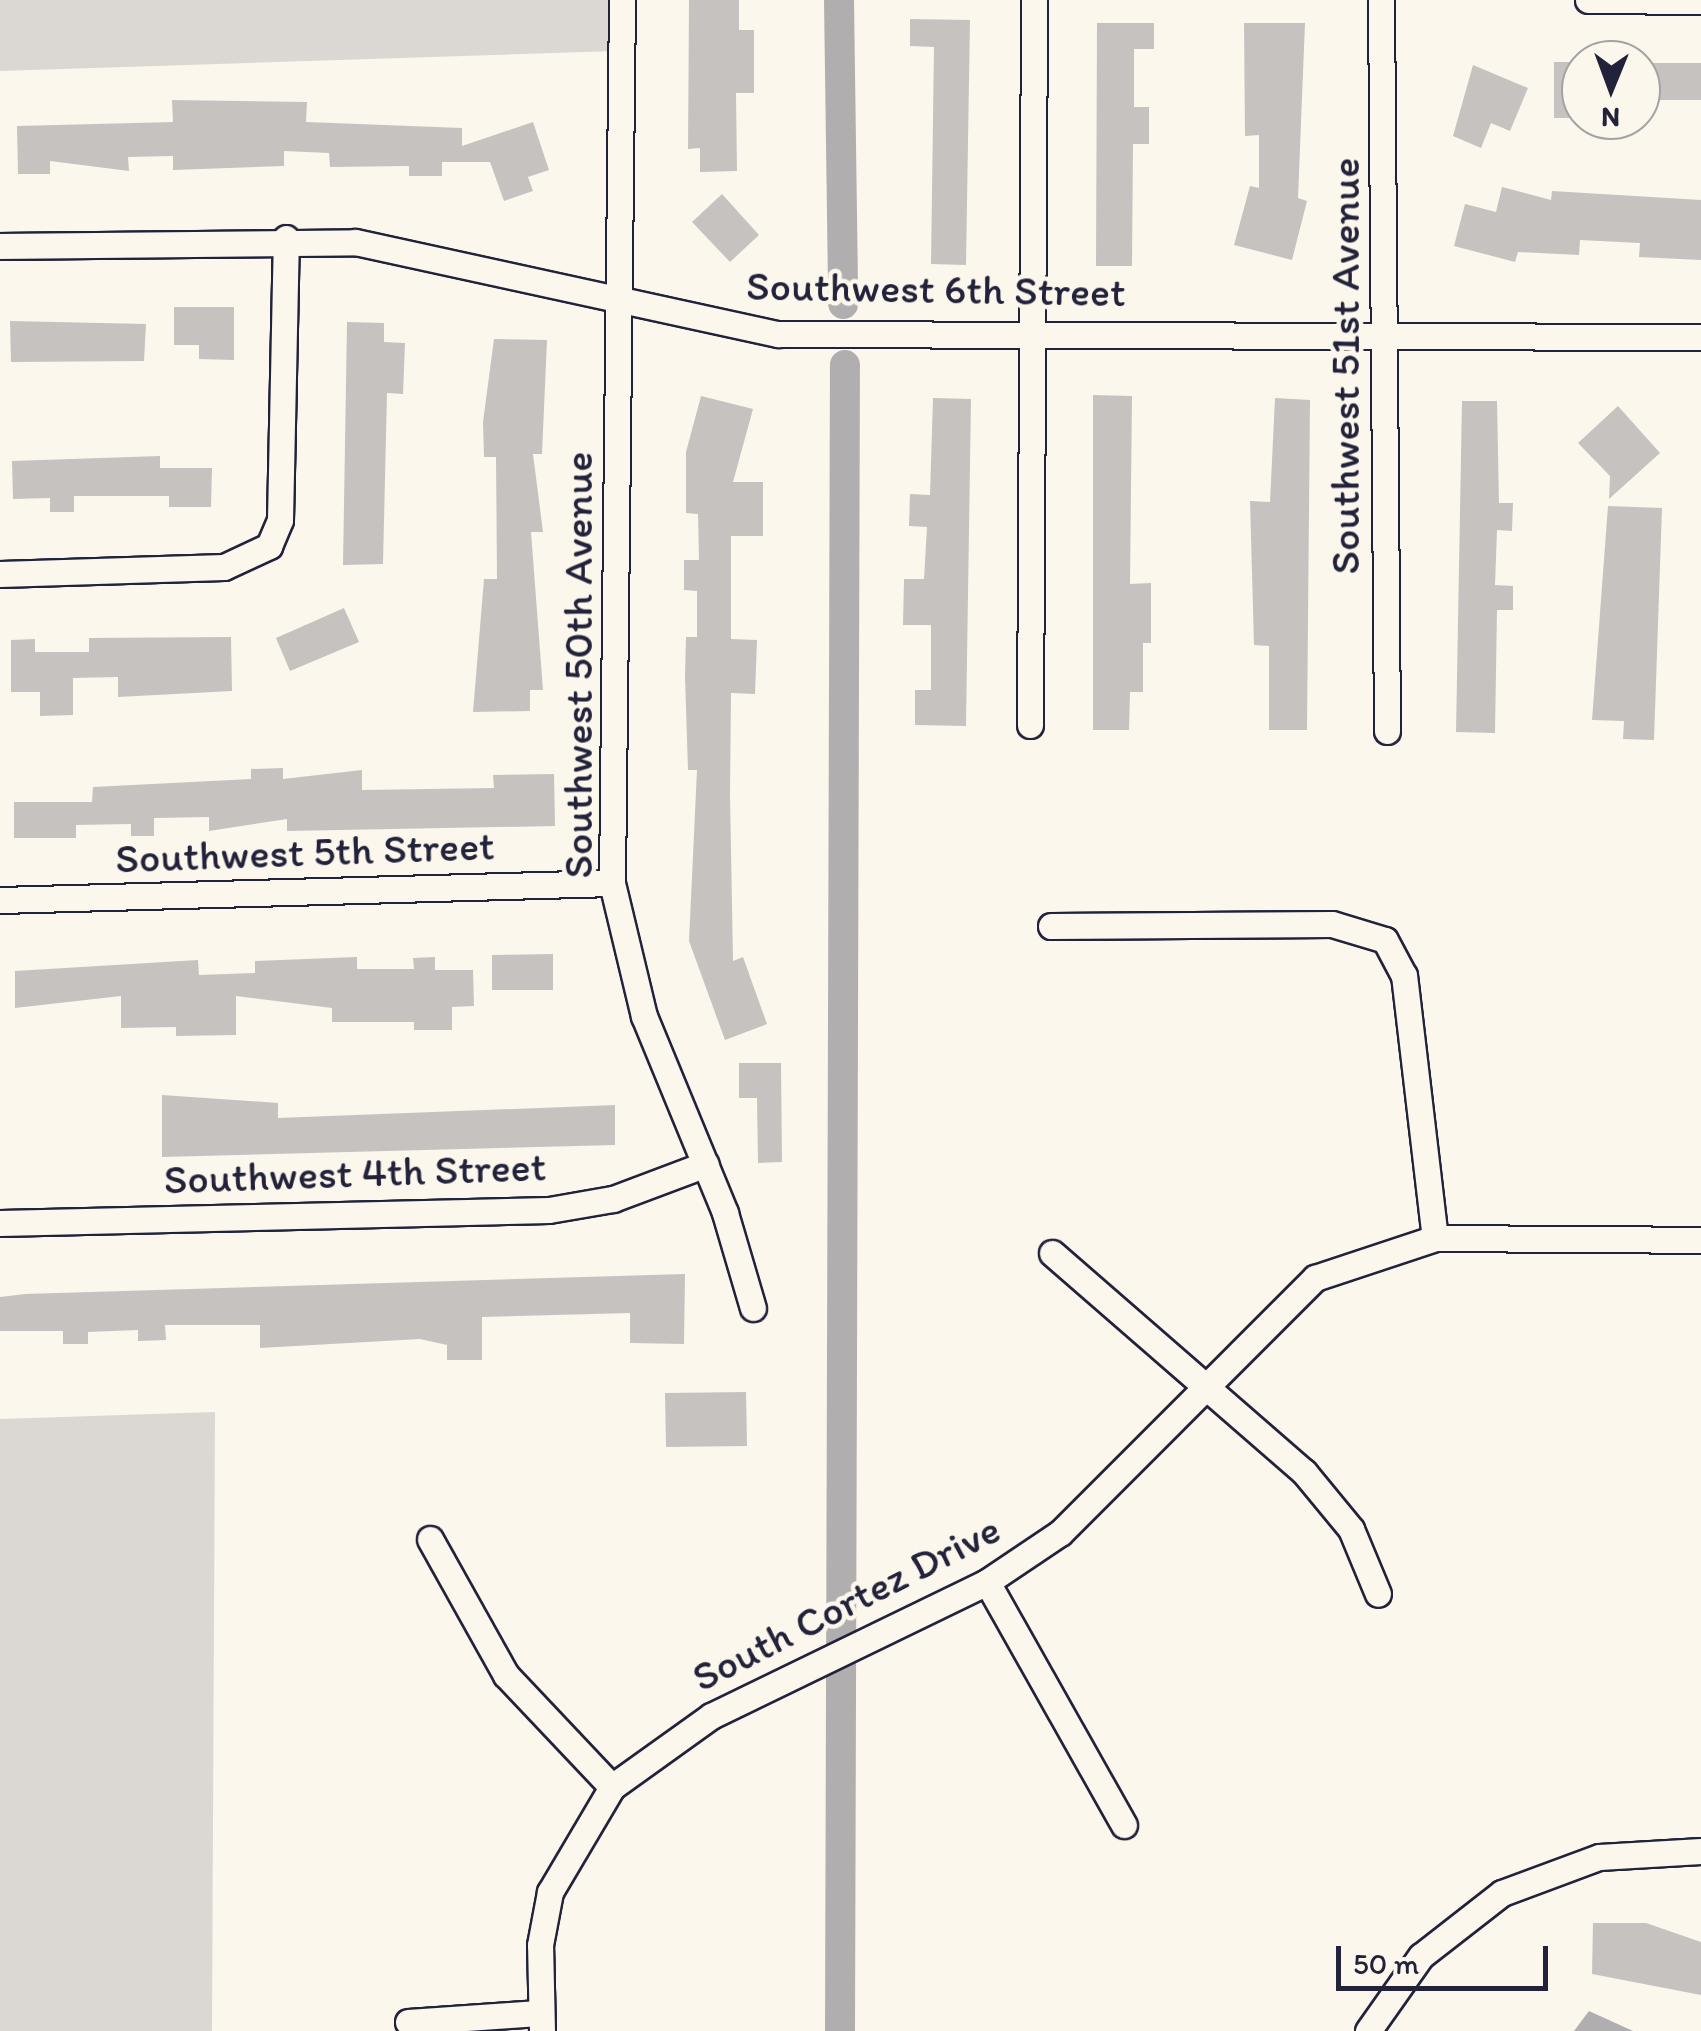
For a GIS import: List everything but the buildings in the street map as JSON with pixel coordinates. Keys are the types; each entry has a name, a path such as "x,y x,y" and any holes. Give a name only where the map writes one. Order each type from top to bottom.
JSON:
{"street":[{"name":"Southwest 50th Avenue","path":"622,0 622,304 612,883 644,1016 706,1164 753,1308"},
{"path":"1030,725 1034,0"},
{"name":"Southwest 51st Avenue","path":"1381,0 1387,731"},
{"path":"1588,0 1701,1"},
{"name":"Southwest 6th Street","path":"0,246 286,238 356,242 622,304 778,334 1386,332 1701,337"},
{"path":"0,574 224,567 269,546 280,520 286,238"},
{"name":"Southwest 5th Street","path":"0,900 612,883"},
{"path":"1051,926 1332,924 1385,940 1404,975 1435,1238"},
{"name":"Southwest 4th Street","path":"0,1223 549,1210 613,1199 706,1164"},
{"name":"South Cortez Drive","path":"541,2022 550,1892 612,1788 698,1724 987,1582 1102,1499 1315,1278 1435,1238 1701,1240"},
{"path":"1052,1253 1304,1472 1351,1529 1378,1594"},
{"path":"430,1539 506,1675 612,1788"},
{"path":"987,1582 1124,1825"},
{"path":"1368,2031 1421,1956 1502,1893 1599,1857 1701,1850"},
{"path":"408,2022 541,2022"}],"shaded area":[{"path":"0,0 614,0 614,51 0,71"},
{"path":"215,1412 212,2031 0,2031 0,1419"},
{"path":"1589,2011 1633,2031 1574,2031"}],"waterway":[{"path":"839,0 843,304"},
{"path":"840,2031 845,365"}]}
